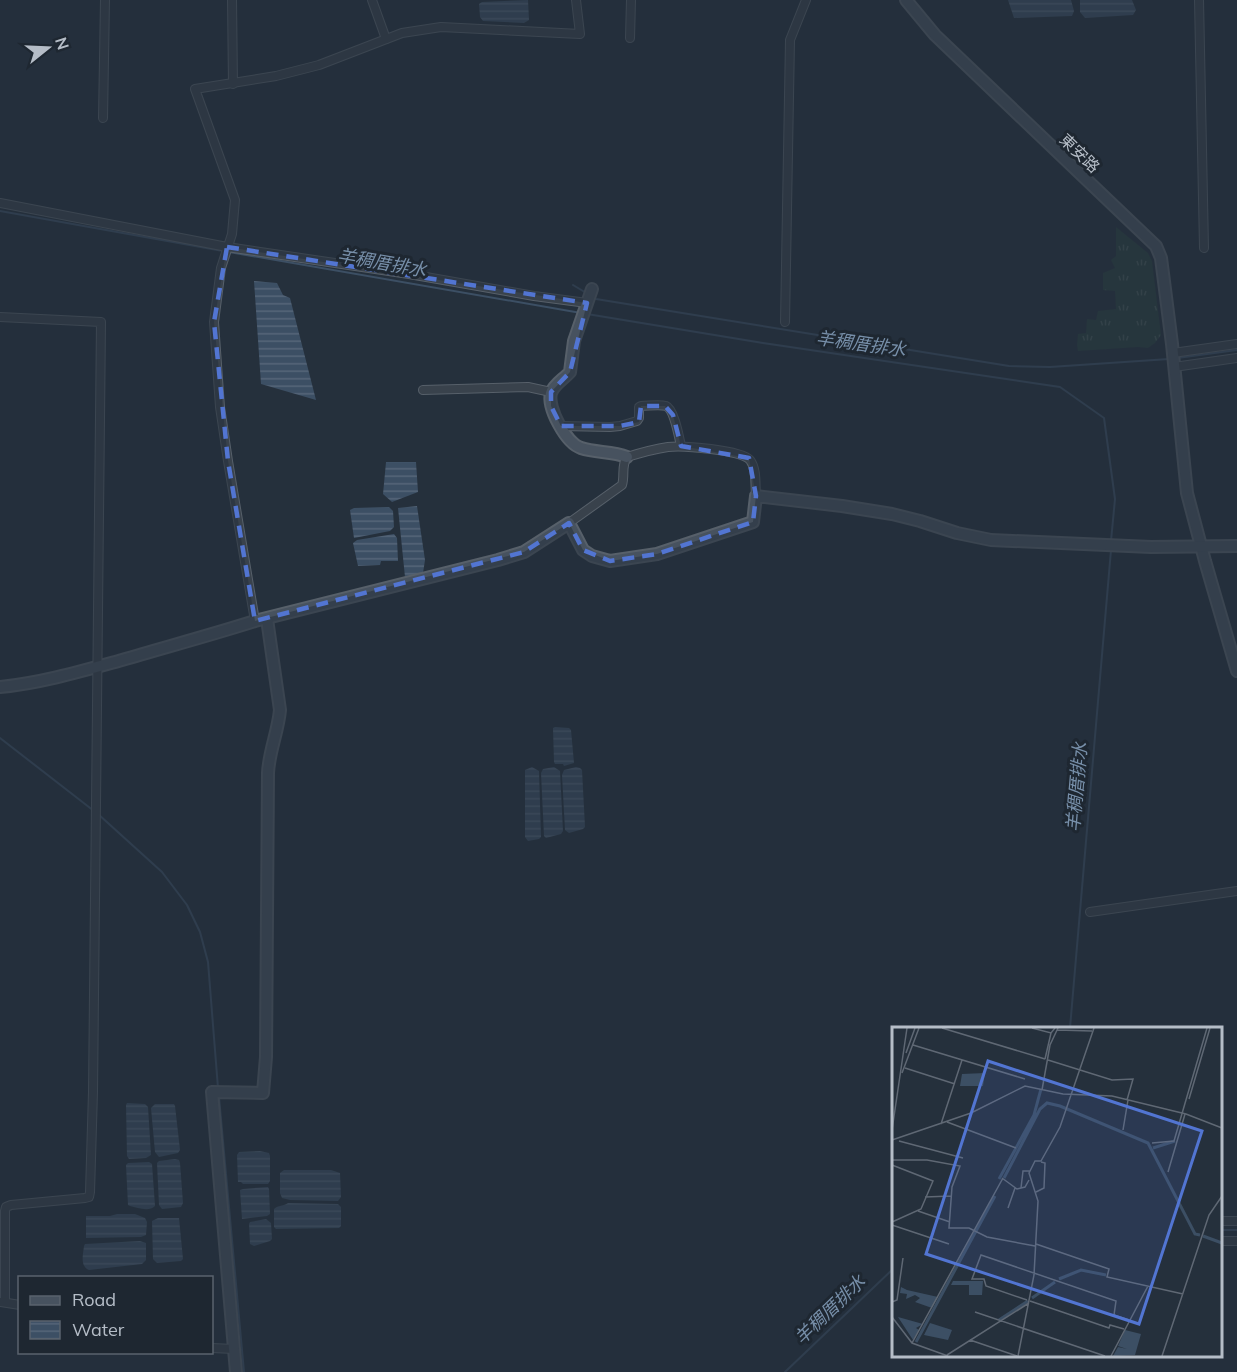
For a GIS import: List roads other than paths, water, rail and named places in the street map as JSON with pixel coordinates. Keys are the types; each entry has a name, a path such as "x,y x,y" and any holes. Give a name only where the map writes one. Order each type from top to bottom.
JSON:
{"street":[{"path":"103,118 105,0"},
{"path":"232,0 233,84"},
{"path":"372,0 386,39"},
{"path":"255,621 220,407 214,322 222,264 232,234 235,200 195,89 276,76 320,65 402,33 441,27 580,34 576,0"},
{"path":"630,38 631,0"},
{"path":"785,322 790,40 807,0"},
{"name":"東安路","path":"906,0 935,35 1156,246 1161,258 1187,493 1237,671"},
{"path":"1199,0 1204,248"},
{"path":"0,203 227,249 398,272 587,303"},
{"path":"569,523 583,550 592,556 610,561 622,560 657,554 753,522 756,496 754,467 749,458 740,453 681,446 665,447 627,457 578,448 567,437 554,416 551,392 557,383 570,372 574,341 592,289"},
{"path":"0,317 100,322 90,1192 89,1197 85,1198 6,1207 3,1302 18,1305"},
{"path":"1173,360 1237,344"},
{"path":"1173,360 1237,358"},
{"path":"423,390 528,387 551,392"},
{"path":"561,426 620,426 637,421 639,407 665,406 673,415 681,446"},
{"path":"0,687 97,666 255,621 524,552 622,485 624,461 627,457"},
{"path":"756,496 892,514 957,533 991,540 1151,547 1237,546"},
{"path":"236,1372 212,1092 264,1093 268,773 269,757 279,723 280,710 267,619"},
{"path":"1090,912 1237,891"},
{"path":"1222,1241 1237,1240"},
{"path":"213,1348 234,1349"}],"water":[{"path":"528,0 529,20 524,23 483,21 480,17 479,4 482,2"},
{"path":"1008,0 1071,0 1074,11 1072,16 1014,18"},
{"path":"1080,0 1132,0 1136,10 1133,15 1085,18 1080,12"},
{"path":"254,281 277,283 283,295 290,298 316,400 261,384"},
{"path":"386,462 416,462 418,492 392,502 383,494"},
{"path":"417,506 425,560 423,573 405,577 398,508"},
{"path":"389,507 393,511 394,527 390,531 354,538 350,510"},
{"path":"394,534 397,538 398,561 381,561 380,565 358,566 353,543 357,540"},
{"path":"553,728 571,730 574,763 564,766 555,764"},
{"path":"532,767 539,771 541,837 528,841 525,837 525,770"},
{"path":"554,767 560,771 563,831 561,834 546,838 544,836 541,773 543,769"},
{"path":"576,767 582,770 585,827 569,833 565,830 562,775 564,770"},
{"path":"127,1103 145,1104 148,1107 151,1155 146,1158 129,1159 127,1156"},
{"path":"155,1104 174,1104 175,1106 180,1150 178,1153 159,1157 155,1152 151,1108"},
{"path":"239,1152 269,1153 270,1156 268,1184 238,1182 237,1155"},
{"path":"175,1159 180,1163 183,1203 181,1207 162,1209 159,1205 157,1163"},
{"path":"149,1162 152,1164 155,1206 147,1209 130,1206 128,1205 126,1165"},
{"path":"284,1170 331,1170 340,1173 341,1197 338,1201 282,1198 280,1173"},
{"path":"268,1187 270,1214 242,1219 240,1190"},
{"path":"288,1203 338,1204 341,1207 341,1226 339,1228 276,1229 274,1209"},
{"path":"135,1214 145,1218 146,1235 86,1238 86,1216"},
{"path":"158,1218 179,1218 183,1259 181,1261 157,1263 153,1259 152,1221"},
{"path":"266,1219 271,1223 272,1239 254,1246 250,1244 250,1222"},
{"path":"140,1241 146,1243 146,1260 142,1264 89,1270 84,1266 85,1244"}],"waterway":[{"name":"羊稠厝排水","path":"0,211 223,251"},
{"name":"羊稠厝排水","path":"229,252 581,313"},
{"path":"573,285 588,294"},
{"path":"593,297 1009,366 1050,367 1169,359"},
{"name":"羊稠厝排水","path":"587,314 763,343 1060,387 1104,418 1115,499 1111,541"},
{"path":"1177,358 1237,350"},
{"name":"羊稠厝排水","path":"1070,1027 1111,550"},
{"path":"0,738 94,811"},
{"path":"98,814 162,872 187,905 200,932 208,962 218,1088"},
{"path":"219,1097 244,1372"},
{"path":"1222,1230 1237,1230"},
{"name":"羊稠厝排水","path":"785,1372 892,1270"}]}
